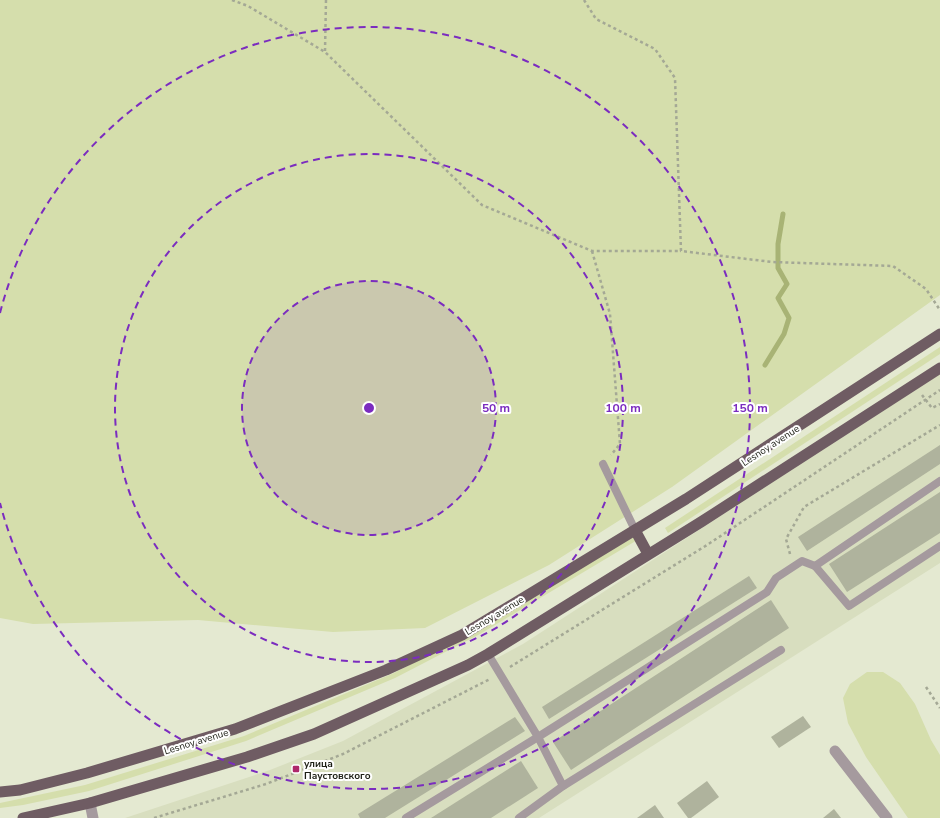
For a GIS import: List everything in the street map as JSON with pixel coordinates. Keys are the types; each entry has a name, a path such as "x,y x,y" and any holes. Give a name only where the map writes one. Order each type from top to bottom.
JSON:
{"main road":[{"name":"Lesnoy avenue","path":"0,792 20,790 87,773 234,729 386,670 462,635 686,499 940,334"},
{"path":"23,818 90,803 247,757 314,734 468,665 701,522 940,368"},
{"path":"635,530 648,554"}],"street":[{"path":"835,751 887,818"},
{"path":"90,803 93,818"}],"lane":[{"path":"603,464 635,530"},
{"path":"815,566 940,481"},
{"path":"406,818 538,737 767,592 776,578 802,561 815,566 849,606 940,546"},
{"path":"519,818 563,786 781,650"},
{"path":"488,654 538,737 563,786"}],"path":[{"path":"232,0 248,6 326,52 482,205 592,251 681,251 772,262 893,266 926,289 940,310"},
{"path":"326,0 326,52"},
{"path":"584,0 596,19 655,49 675,78 681,251"},
{"path":"592,251 610,314 620,444 603,464"},
{"path":"932,408 940,404"},
{"path":"794,566 786,540 804,506 940,425"},
{"path":"926,687 940,708"}],"shaded area":[{"path":"0,0 940,0 940,295 672,487 549,565 425,628 333,632 198,620 33,624 0,618"},
{"path":"940,347 940,354 668,533 665,528"},
{"path":"940,374 940,563 539,818 125,818 270,770 343,741 523,644"},
{"path":"636,535 639,539 480,634 395,678 246,741 89,791 23,805 0,808 0,803 85,785 244,736 394,673 478,629"},
{"path":"867,672 883,672 900,683 915,704 931,740 940,755 940,818 908,818 866,757 848,723 843,698 850,684"}],"building":[{"path":"940,445 940,464 807,551 798,537"},
{"path":"940,492 940,533 847,592 829,564"},
{"path":"749,576 757,588 549,719 542,707"},
{"path":"771,600 789,628 571,770 553,742"},
{"path":"803,716 811,727 779,748 771,737"},
{"path":"515,717 525,731 385,818 360,818 358,814"},
{"path":"521,761 538,788 491,818 431,818"},
{"path":"707,781 719,797 691,818 688,818 677,803"},
{"path":"655,805 664,818 637,818"},
{"path":"834,809 841,818 823,818"}],"waterway":[{"path":"765,365 784,334 789,318 778,298 787,284 778,268 778,244 783,214"}],"place":[{"name":"улица Паустовского","path":"296,769"}]}
